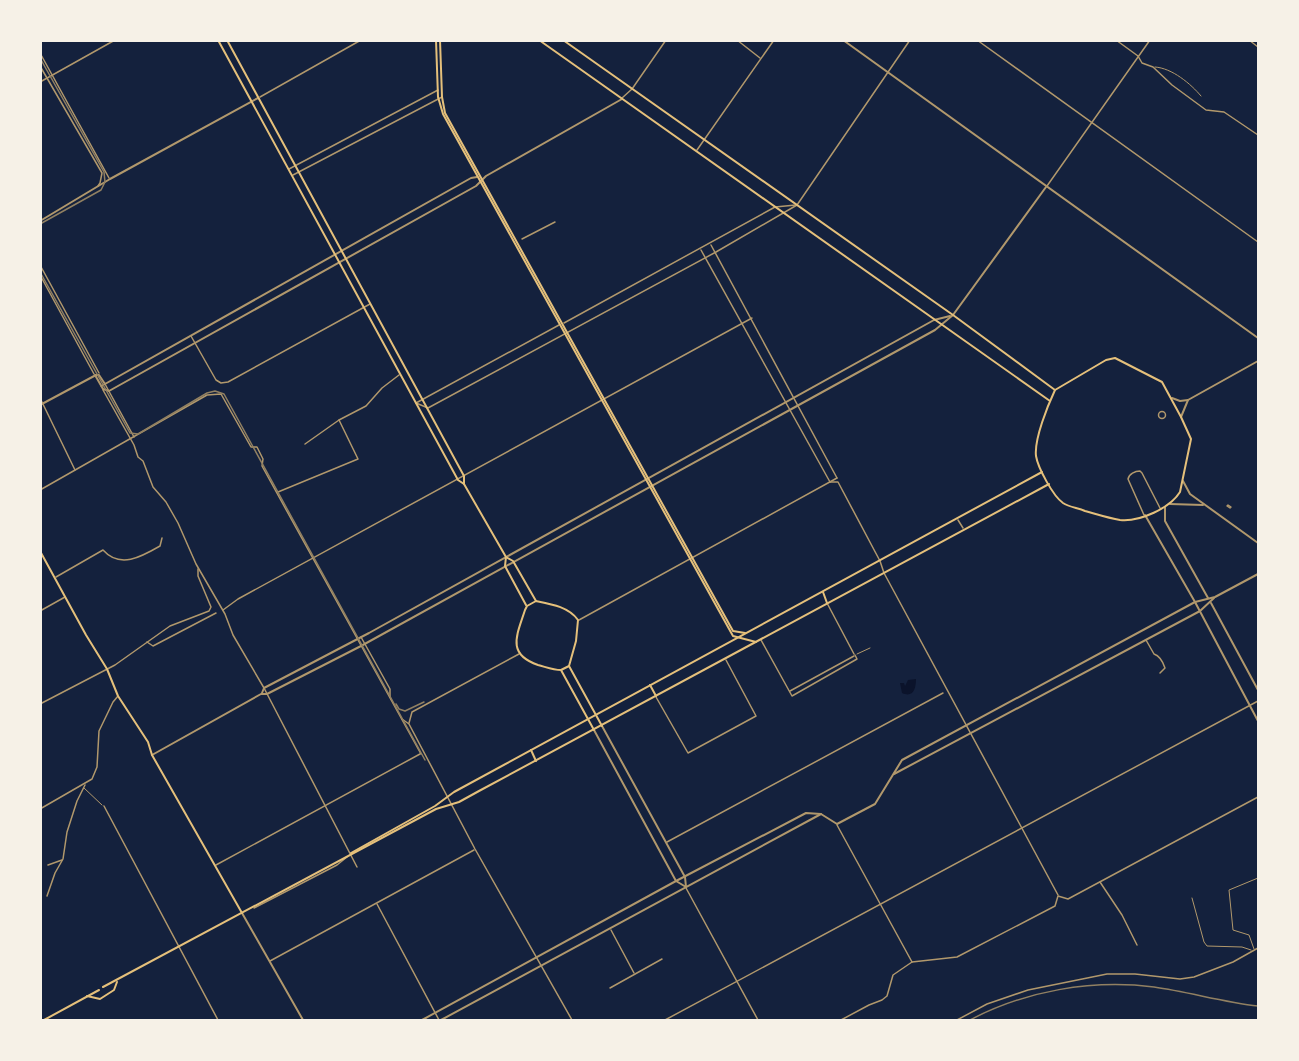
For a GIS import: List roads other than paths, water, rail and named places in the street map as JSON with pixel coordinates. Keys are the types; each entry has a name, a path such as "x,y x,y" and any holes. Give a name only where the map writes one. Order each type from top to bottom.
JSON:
{"main road":[{"path":"218,40 458,480 464,484 506,557 513,561 536,601"},
{"path":"227,40 428,408 464,476 464,484"},
{"path":"438,40 440,97 445,113 731,632 737,638 756,642"},
{"path":"563,40 953,315 1055,390"},
{"path":"541,41 1050,401"},
{"path":"1114,358 1158,378 1172,398 1191,439 1180,492 1170,504 1131,520 1121,520 1060,501 1042,472 1036,457 1036,448 1055,390 1106,360 1114,358"},
{"path":"350,854 531,750 1042,472"},
{"path":"103,987 436,809 459,802 602,726 1049,484"},
{"path":"40,551 107,669 118,696 148,742 152,755 242,912"},
{"path":"506,557 505,566 527,606"},
{"path":"691,558 733,631 747,633"},
{"path":"823,592 827,603"},
{"path":"569,666 561,670 528,662 519,654 516,639 527,606 536,601 565,609 578,620 576,641 569,666 602,726"},
{"path":"727,643 731,632"},
{"path":"561,670 594,730"},
{"path":"650,685 656,696"},
{"path":"531,750 536,760"},
{"path":"87,996 100,999 108,995 114,990 117,980"},
{"path":"44,1020 99,990"}],"street":[{"path":"40,82 114,40"},
{"path":"40,220 94,190 110,178 361,40"},
{"path":"109,391 476,186 486,176 622,99 632,89 666,40"},
{"path":"737,40 761,58"},
{"path":"696,151 774,40"},
{"path":"843,40 1258,338"},
{"path":"416,403 428,408 797,205 910,40"},
{"path":"977,40 1258,242"},
{"path":"1116,40 1138,56 1142,63 1153,67 1172,86 1206,110 1224,112 1258,135"},
{"path":"152,755 261,694 267,694 361,646 942,325 953,315 1047,187 1150,40"},
{"path":"1250,40 1258,47"},
{"path":"40,52 110,178"},
{"path":"40,66 102,173 100,183 94,190"},
{"path":"289,169 440,90"},
{"path":"292,175 440,97"},
{"path":"103,386 471,178 481,179"},
{"path":"416,403 775,207 797,205"},
{"path":"522,239 555,222"},
{"path":"710,243 798,404 880,561 884,573 1058,896 1055,906 957,957 912,962 893,975 887,996 841,1020"},
{"path":"700,248 791,408 830,482"},
{"path":"40,265 138,457 143,461 153,487 166,502 178,523 199,568 223,610 233,635 264,688 357,867"},
{"path":"40,274 134,438"},
{"path":"639,283 643,290"},
{"path":"190,335 216,380 228,382 371,303"},
{"path":"261,694 264,688 357,639 934,320 953,315"},
{"path":"223,610 238,599 752,318"},
{"path":"495,360 500,368"},
{"path":"1172,398 1180,401 1188,400 1258,362"},
{"path":"42,404 98,375"},
{"path":"305,444 339,420 366,406 382,388 400,375"},
{"path":"40,490 211,394 218,393 223,396 251,447 257,447 263,459 262,466 420,754"},
{"path":"40,398 75,470"},
{"path":"1181,417 1188,400"},
{"path":"277,492 358,459 339,420"},
{"path":"710,444 714,451"},
{"path":"1160,509 1142,472 1129,476 1128,481 1145,515 1200,611 1258,721"},
{"path":"578,620 837,480"},
{"path":"1183,481 1187,492 1258,543"},
{"path":"1170,504 1203,505"},
{"path":"1165,506 1163,516 1165,521 1258,690"},
{"path":"580,516 583,522"},
{"path":"957,519 964,530"},
{"path":"56,577 103,550 111,559 134,558 160,546 162,538"},
{"path":"40,704 133,654 170,626 211,609 198,576 199,568"},
{"path":"837,824 875,804 902,760 1195,602 1209,600 1258,574"},
{"path":"40,611 65,597"},
{"path":"894,774 1200,611 1209,600"},
{"path":"422,603 426,609"},
{"path":"760,639 792,696 857,659 827,603"},
{"path":"146,642 153,646 216,613"},
{"path":"361,636 390,689 390,698"},
{"path":"1146,640 1154,654 1164,664 1165,668 1160,673"},
{"path":"409,724 412,712 519,654"},
{"path":"789,691 855,655"},
{"path":"656,696 688,753 756,716 726,658"},
{"path":"666,842 943,693"},
{"path":"40,809 92,779 98,767 99,731 118,696"},
{"path":"665,1020 1258,701"},
{"path":"401,718 409,724 475,849 572,1020"},
{"path":"602,726 685,877 686,887 758,1020"},
{"path":"594,730 676,881 686,887"},
{"path":"216,865 424,752"},
{"path":"47,896 55,873 63,860 67,832 85,784"},
{"path":"1058,896 1068,899 1258,797"},
{"path":"104,806 218,1020"},
{"path":"422,1020 676,881 806,813 821,814 837,824 912,962"},
{"path":"377,903 440,1020 821,814"},
{"path":"269,961 475,849"},
{"path":"48,866 63,860"},
{"path":"1100,882 1107,896 1122,915 1137,945"},
{"path":"242,912 303,1020"},
{"path":"610,929 634,974"},
{"path":"957,1020 987,1004 1028,990 1107,974 1135,974 1180,979 1194,977 1233,963 1258,948"},
{"path":"610,988 662,959"}],"lane":[{"path":"1153,67 1169,71 1194,88 1201,96"},
{"path":"855,655 870,648"},
{"path":"84,788 104,806"},
{"path":"1254,951 1249,934 1233,930 1229,890 1258,878"},
{"path":"1192,898 1207,946 1242,947 1254,951"}],"water":[{"path":"916,679 913,692 902,693 900,683 904,683 905,686 908,680"}],"tram line":[{"path":"40,58 104,172 105,182 101,190 40,224"},
{"path":"40,272 130,433 138,434 207,393 215,391 224,394 425,760"},
{"path":"396,704 399,709 405,711 424,702"}],"railway":[{"path":"970,1020 1013,1001 1083,986 1154,987 1258,1006"}]}
